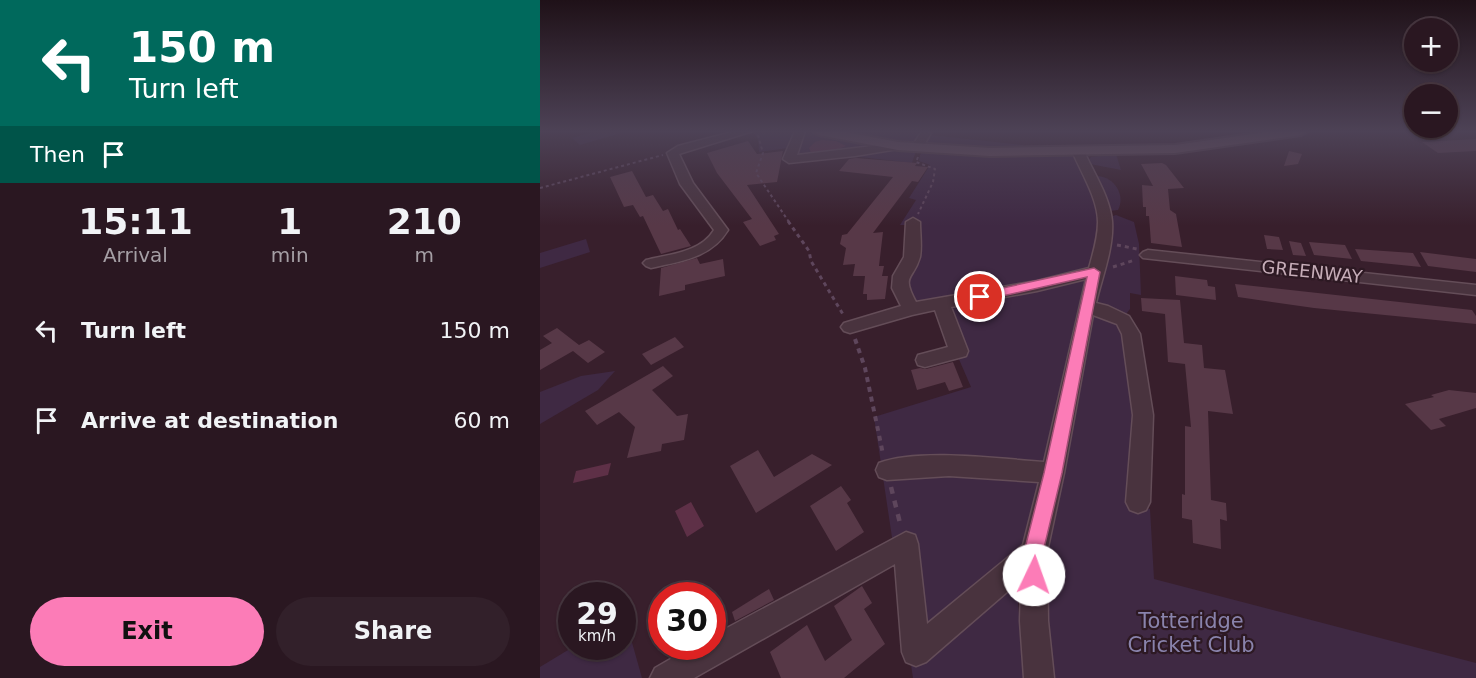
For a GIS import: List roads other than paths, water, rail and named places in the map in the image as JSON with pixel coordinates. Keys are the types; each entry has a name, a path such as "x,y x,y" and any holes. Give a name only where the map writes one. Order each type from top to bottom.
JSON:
{"street":[{"path":"651,263 698,251 713,241 721,230 675,163"},
{"path":"1039,678 1034,621 1034,552 1053,473 1094,272 1104,240 1103,209 1083,163"},
{"path":"911,309 900,288 901,276 912,258 914,222"},
{"name":"GREENWAY","path":"1148,255 1476,290"},
{"path":"850,327 911,309 942,305 1094,272"},
{"path":"925,360 959,351 942,305"},
{"path":"1086,308 1102,310 1123,321 1131,334 1143,415 1138,502"},
{"path":"887,470 946,466 1053,473"},
{"path":"665,678 906,544 916,652 1034,552"}],"park label":[{"name":"Totteridge Cricket Club","path":"1191,633"}]}
